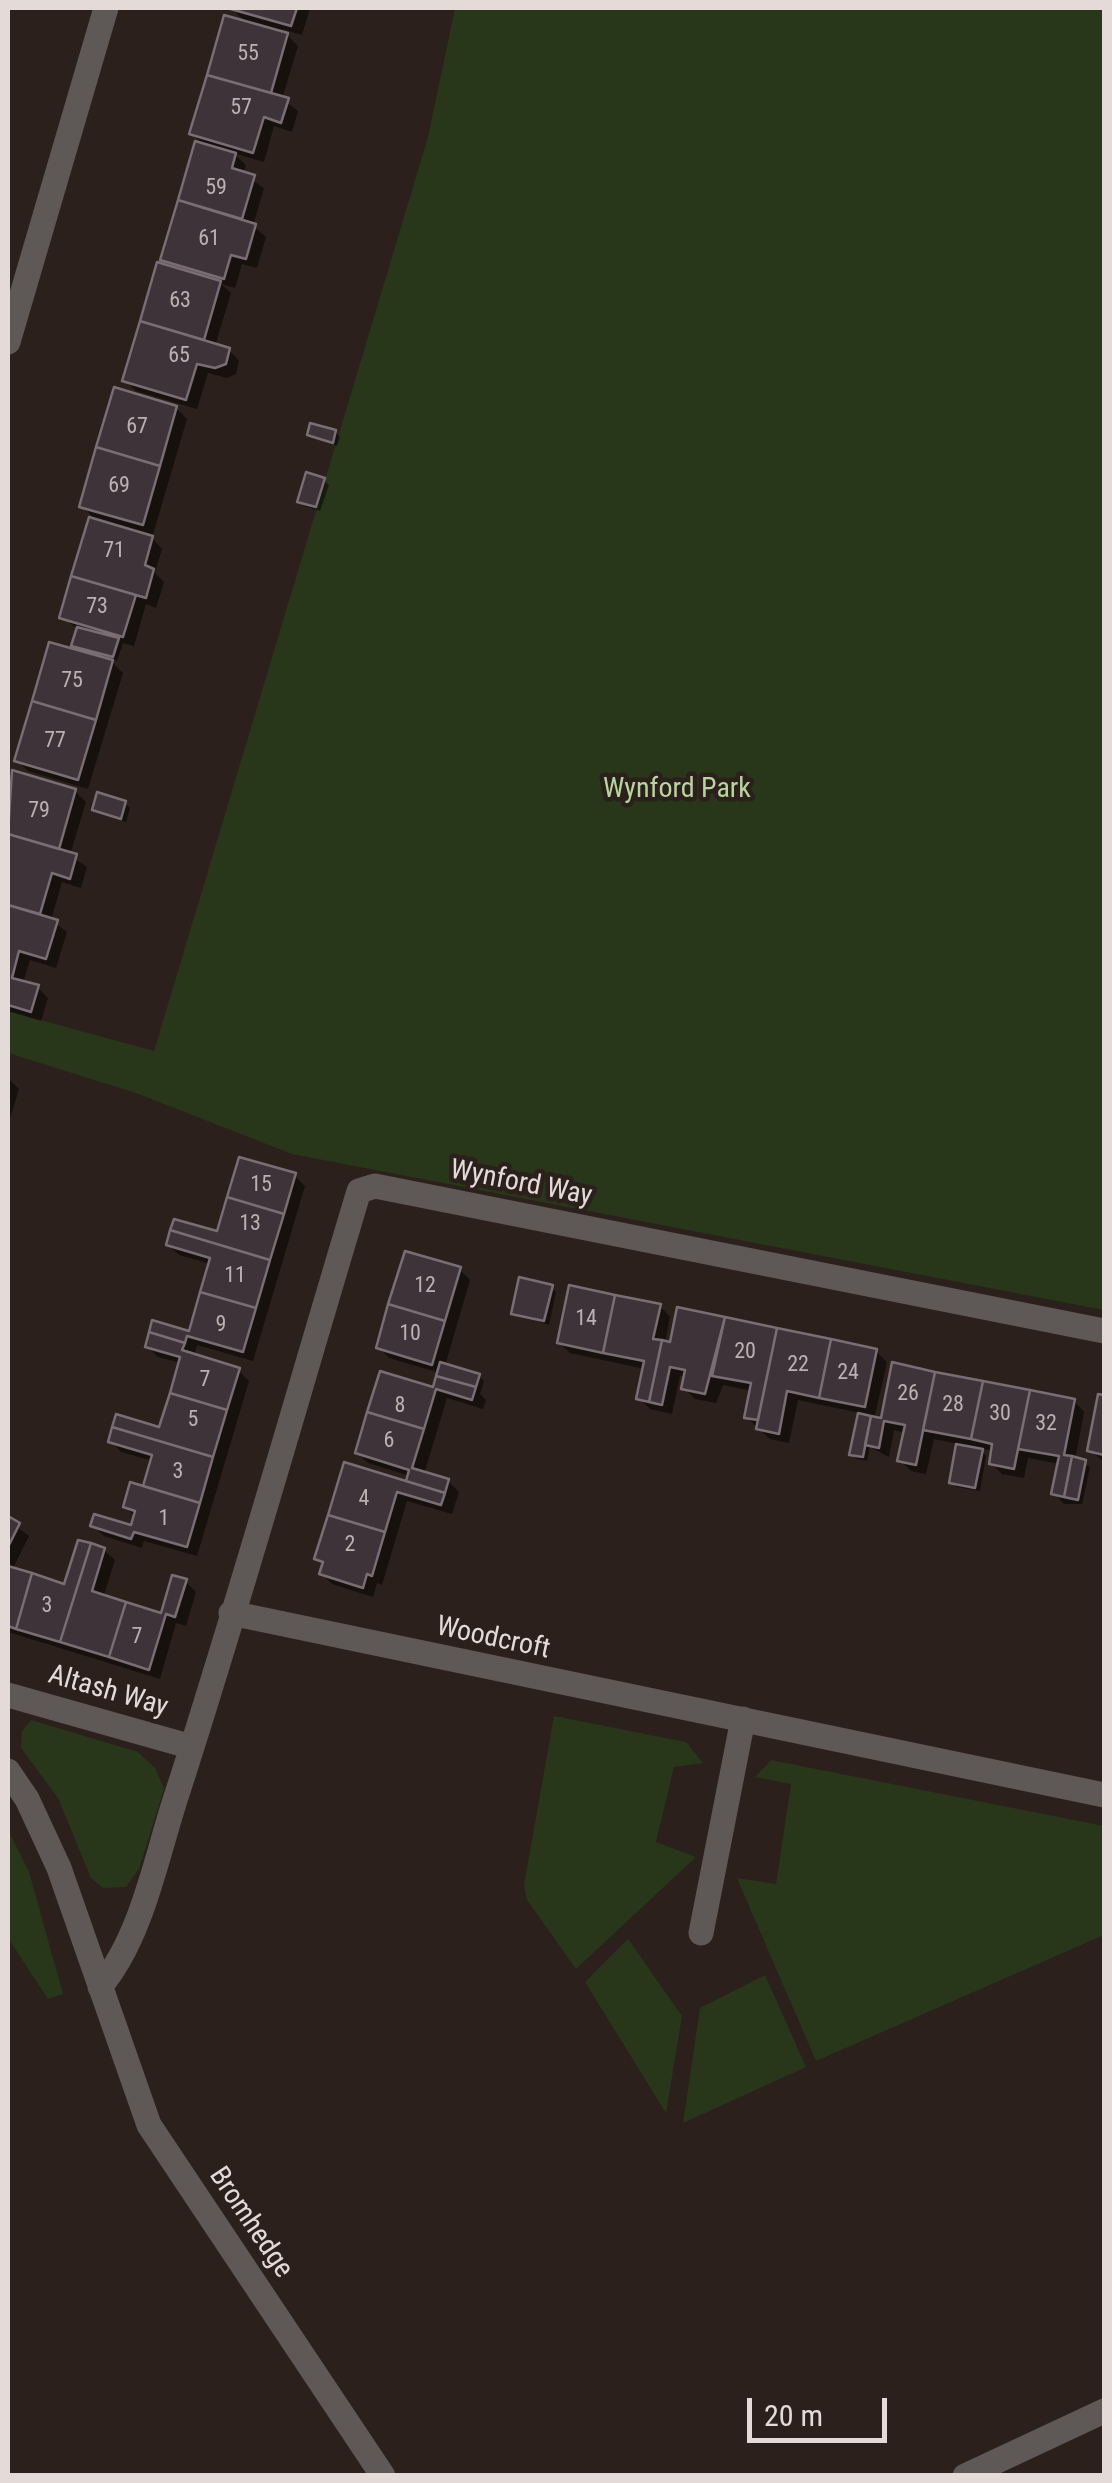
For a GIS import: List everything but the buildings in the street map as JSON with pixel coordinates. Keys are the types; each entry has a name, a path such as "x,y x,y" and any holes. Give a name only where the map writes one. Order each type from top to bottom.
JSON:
{"street":[{"path":"8,342 106,8"},
{"name":"Wynford Way","path":"232,1614 358,1191 375,1186 1104,1331"},
{"path":"100,1987 112,1973 135,1920 232,1614"},
{"name":"Woodcroft","path":"232,1614 1104,1795"},
{"name":"Altash Way","path":"8,1695 192,1747"},
{"path":"702,1933 743,1720"},
{"name":"Bromhedge","path":"8,1771 48,1842 149,2125 384,2476"},
{"path":"965,2476 1104,2411"}],"green space":[{"name":"Wynford Park","path":"455,8 1104,8 1104,1310 292,1154 136,1093 8,1053 8,1011 154,1051 428,137"},
{"path":"554,1716 686,1742 703,1763 674,1767 656,1842 696,1857 576,1969 527,1900 524,1885"},
{"path":"31,1720 138,1752 155,1768 164,1789 139,1869 126,1887 103,1888 91,1878 58,1798 21,1748 22,1731"},
{"path":"771,1760 1104,1826 1104,1935 816,2061 737,1878 776,1884 791,1784 755,1777"},
{"path":"8,1830 29,1872 63,1994 48,1999 8,1938"},
{"path":"628,1939 682,2016 666,2113 585,1982"},
{"path":"765,1975 806,2067 683,2123 700,2008"}]}
